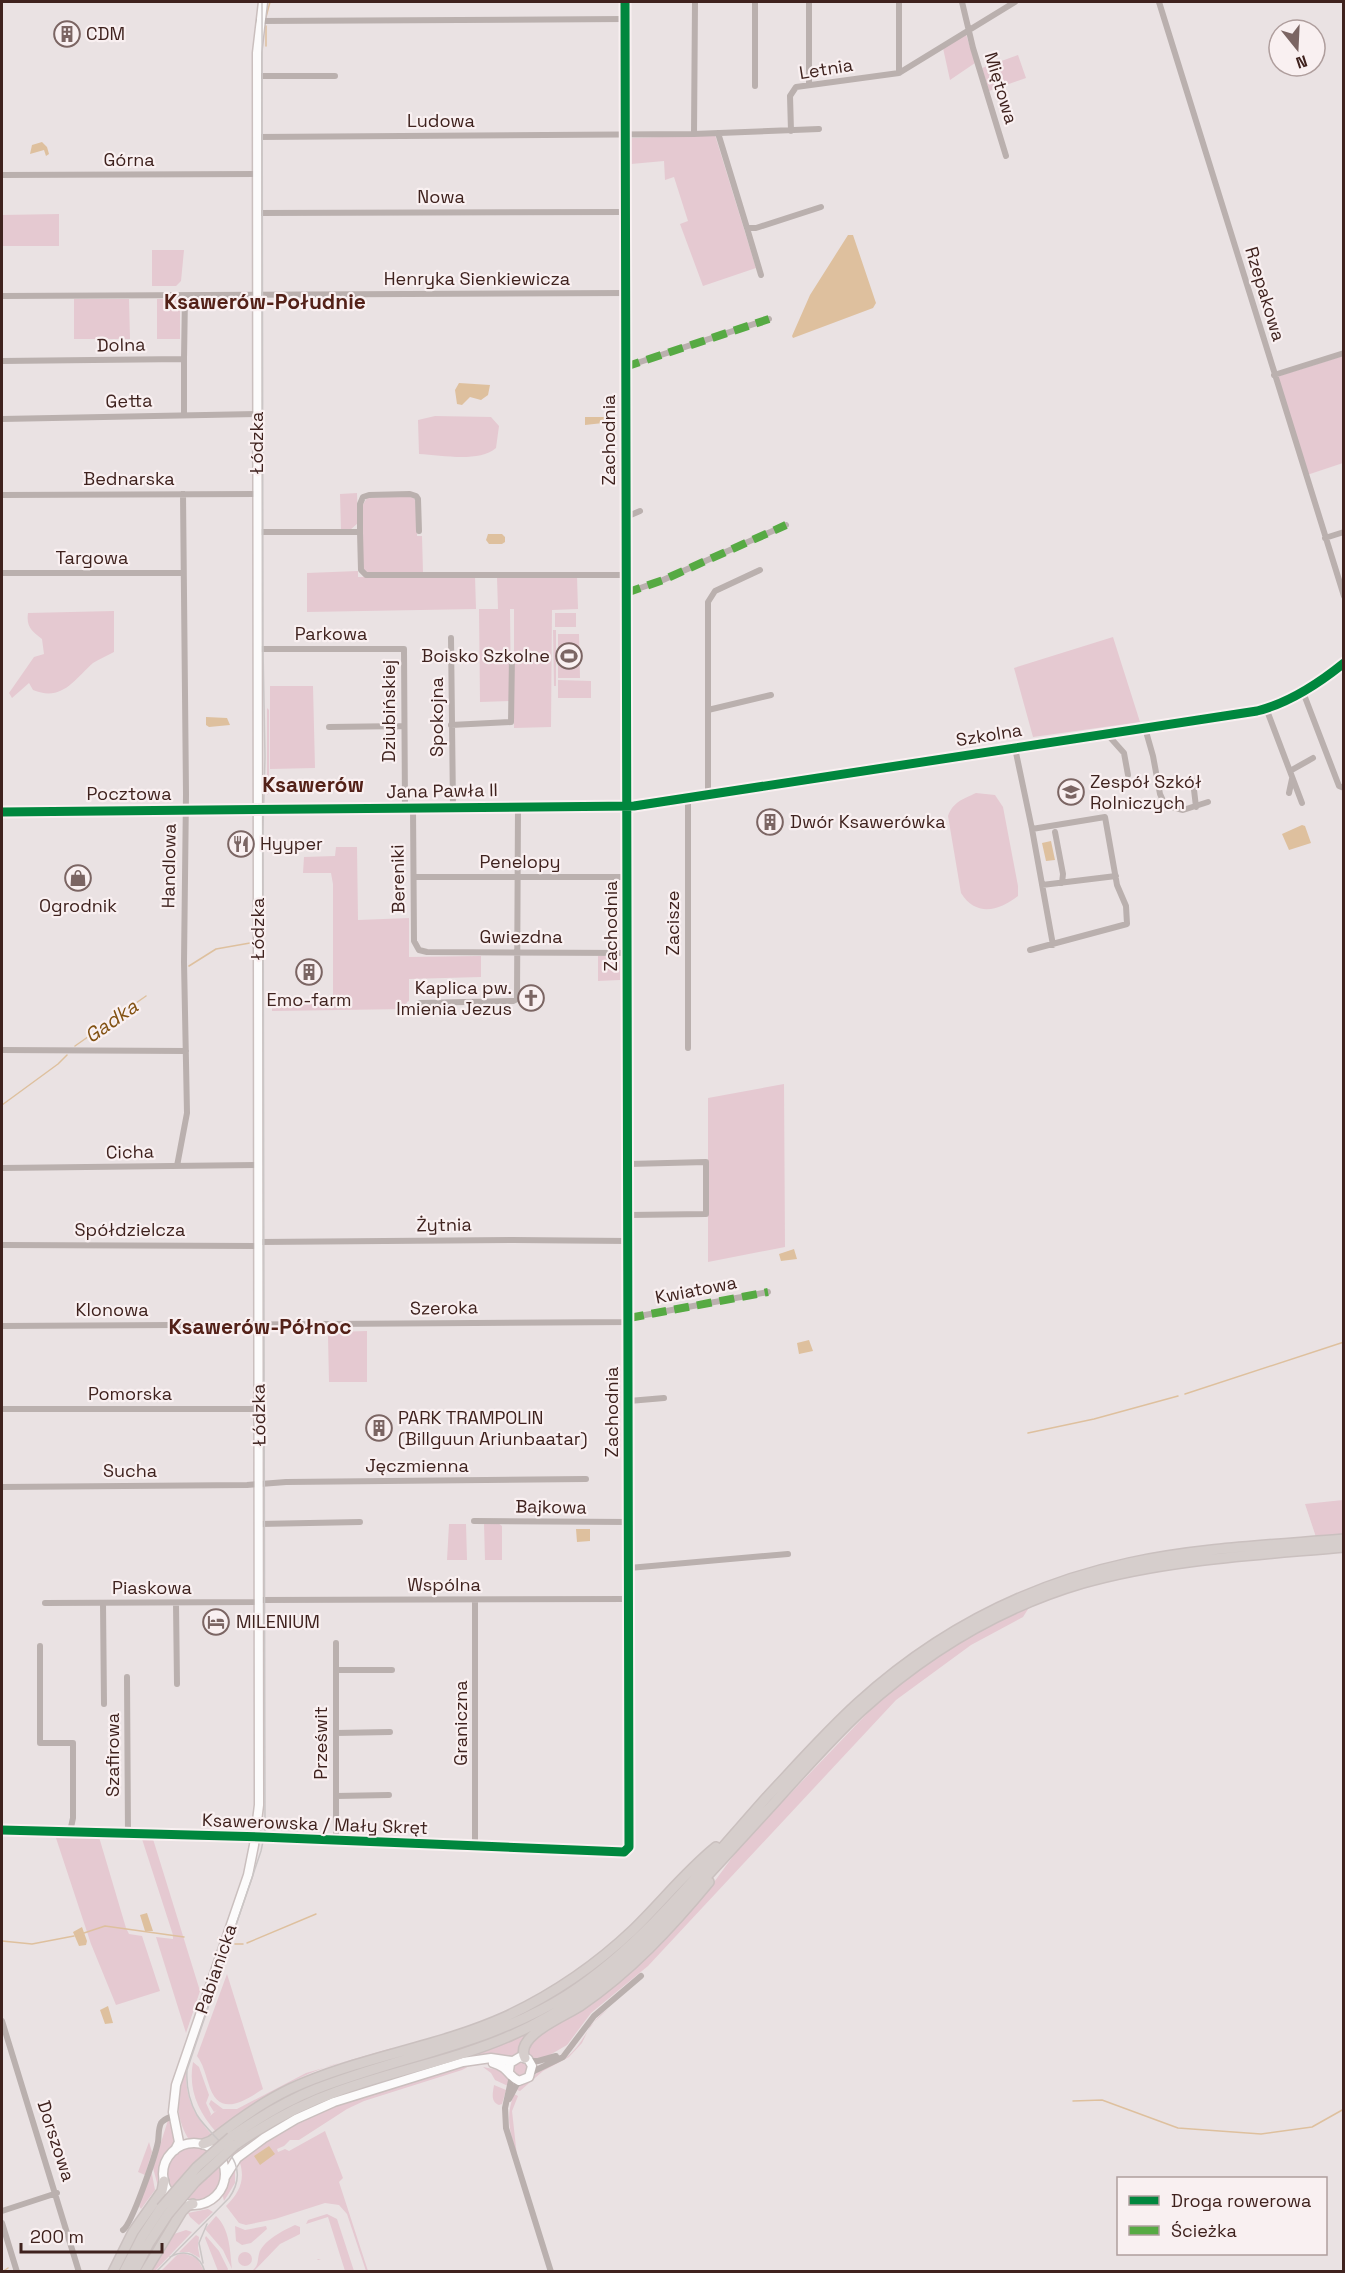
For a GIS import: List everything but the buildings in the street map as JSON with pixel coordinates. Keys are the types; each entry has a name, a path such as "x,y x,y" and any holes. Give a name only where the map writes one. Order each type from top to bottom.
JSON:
{"main road":[{"path":"124,2271 142,2237 165,2211 197,2167 267,2113 315,2090 487,2034 528,2017 567,1995 609,1964 639,1936 831,1729 878,1685 927,1648 993,1610 1052,1585 1132,1563 1193,1553 1344,1539"},
{"path":"233,2141 320,2097 504,2038 529,2027 573,2002 616,1971 645,1943 829,1743 868,1705 932,1655 997,1617 1055,1592 1134,1571 1197,1561 1344,1547"},
{"path":"198,2144 209,2143 255,2108 300,2085 475,2030 540,1999 605,1955 634,1929 698,1862 739,1828"},
{"path":"528,2059 523,2049 531,2036 602,1990 643,1955 691,1904 735,1850 738,1841"},
{"path":"113,2271 133,2232 162,2191 164,2181"},
{"path":"145,2271 183,2209 193,2204"},
{"path":"134,2271 165,2211"}],"street":[{"name":"Zachodnia","path":"625,2 630,1847 627,1850"},
{"path":"694,134 695,2"},
{"path":"755,2 755,86"},
{"path":"809,2 809,84"},
{"path":"899,2 899,73"},
{"name":"Miętowa","path":"962,2 968,30 1006,156"},
{"name":"Letnia","path":"791,131 792,92 796,87 899,73 1015,2"},
{"name":"Rzepakowa","path":"1159,2 1343,595"},
{"name":"Łódzka","path":"256,1837 260,1793 257,76 259,21 263,4"},
{"path":"259,21 625,20"},
{"path":"257,76 335,76"},
{"path":"626,134 819,129"},
{"path":"718,133 760,275"},
{"name":"Ludowa","path":"257,137 626,134"},
{"name":"Górna","path":"2,175 257,174"},
{"path":"747,228 756,228 821,207"},
{"name":"Nowa","path":"257,213 626,212"},
{"name":"Henryka Sienkiewicza","path":"2,296 626,293"},
{"path":"184,296 184,416"},
{"path":"626,367 769,319"},
{"path":"1274,375 1344,353"},
{"name":"Dolna","path":"2,362 184,359"},
{"name":"Getta","path":"2,419 257,414"},
{"name":"Handlowa","path":"177,1166 187,1122 184,951 183,494"},
{"name":"Bednarska","path":"2,495 258,494"},
{"path":"419,531 416,496 390,494 363,497 360,504 361,570 366,575 626,575"},
{"path":"626,517 640,512"},
{"path":"626,594 673,576 786,525"},
{"path":"258,532 360,532"},
{"path":"1325,538 1344,532"},
{"path":"708,795 708,602 715,591 760,570"},
{"name":"Targowa","path":"2,573 183,573"},
{"name":"Spokojna","path":"451,638 453,807"},
{"name":"Parkowa","path":"258,649 404,649"},
{"name":"Dziubińskiej","path":"404,649 404,726 409,808"},
{"path":"452,725 512,722 512,656"},
{"name":"Szkolna","path":"627,806 1266,708 1303,692 1344,663"},
{"path":"1303,692 1339,786 1344,789"},
{"path":"708,710 771,695"},
{"path":"1266,708 1302,803"},
{"path":"329,726 404,726"},
{"path":"1145,728 1160,794 1165,805 1179,810 1208,802"},
{"path":"1107,734 1124,753 1128,775"},
{"path":"1015,748 1053,945"},
{"path":"1291,773 1313,758"},
{"path":"1289,793 1291,773"},
{"path":"1193,781 1196,807"},
{"name":"Zacisze","path":"688,797 688,1048"},
{"name":"Jana Pawła II","path":"258,810 627,806"},
{"path":"420,1004 516,1000 518,807"},
{"name":"Bereniki","path":"409,808 414,877 414,941 417,948"},
{"name":"Pocztowa","path":"2,812 258,810"},
{"path":"1030,950 1127,924 1126,906 1117,885 1106,817 1032,829"},
{"path":"1055,832 1063,874 1062,883"},
{"path":"1042,885 1116,876"},
{"name":"Penelopy","path":"414,877 627,877"},
{"name":"Gwiezdna","path":"417,948 427,952 627,953"},
{"path":"2,1050 186,1051"},
{"path":"628,1215 706,1214 706,1162 629,1164"},
{"name":"Cicha","path":"2,1168 259,1165"},
{"name":"Żytnia","path":"259,1244 513,1240 628,1241"},
{"name":"Spółdzielcza","path":"2,1245 259,1244"},
{"name":"Kwiatowa","path":"629,1320 768,1292"},
{"name":"Szeroka","path":"258,1325 629,1320"},
{"name":"Klonowa","path":"2,1326 258,1325"},
{"path":"629,1401 664,1398"},
{"name":"Pomorska","path":"2,1409 259,1409"},
{"name":"Jęczmienna","path":"260,1484 586,1479"},
{"name":"Sucha","path":"2,1487 260,1484"},
{"name":"Bajkowa","path":"474,1521 629,1522"},
{"path":"260,1524 360,1522"},
{"path":"629,1568 788,1554"},
{"name":"Wspólna","path":"260,1601 629,1599"},
{"name":"Graniczna","path":"475,1600 475,1846"},
{"name":"Piaskowa","path":"45,1603 176,1604 260,1601"},
{"path":"103,1604 104,1704"},
{"path":"176,1604 177,1684"},
{"name":"Prześwit","path":"336,1643 336,1841"},
{"path":"40,1646 40,1743 73,1743 74,1790 70,1832"},
{"path":"336,1670 392,1670"},
{"name":"Szafirowa","path":"127,1677 128,1834"},
{"path":"336,1733 390,1732"},
{"path":"336,1796 389,1795"},
{"name":"Ksawerowska / Mały Skręt","path":"2,1830 627,1850"},
{"name":"Pabianicka","path":"176,2150 179,2140 173,2116 178,2079 244,1886 256,1837"},
{"path":"505,2114 517,2085 530,2077 537,2068 558,2060 594,2016 641,1976"},
{"name":"Dorszowa","path":"2,2021 57,2193 79,2271"},
{"path":"239,2156 230,2158 218,2155 198,2144 176,2150 166,2163 164,2181 176,2198 193,2204 205,2203 216,2196 222,2188 230,2166 239,2156 278,2129 334,2102 463,2062 482,2059 512,2061 520,2057 546,2060 565,2053"},
{"path":"482,2059 504,2067 510,2074 522,2081"},
{"path":"528,2059 532,2072"},
{"path":"512,2061 505,2114 507,2133 551,2271"},
{"name":"Pabianicka","path":"174,2099 186,2139 198,2144"},
{"path":"123,2230 136,2208 158,2143 161,2124 173,2116"},
{"path":"218,2155 223,2163 225,2176"},
{"path":"2,2211 57,2193"},
{"path":"2,2223 17,2271"}],"shaded area":[{"path":"966,34 975,63 950,80 943,48"},
{"path":"1018,55 1026,78 989,91 982,68"},
{"path":"715,135 756,268 703,286 680,224 688,221 674,177 665,180 664,161 631,164 631,138"},
{"path":"42,142 49,154 46,156 44,150 30,154 32,145"},
{"path":"59,214 59,246 2,246 2,215"},
{"path":"848,235 853,235 876,303 873,308 793,338 810,295"},
{"path":"152,250 184,250 181,281 176,286 152,286"},
{"path":"74,299 129,299 130,339 74,339"},
{"path":"157,299 176,299 180,303 180,339 157,339"},
{"path":"1343,356 1343,463 1307,475 1276,377"},
{"path":"459,383 490,385 488,395 481,400 470,397 462,405 457,404 455,390"},
{"path":"435,416 491,417 499,426 496,448 488,453 470,457 419,454 418,420"},
{"path":"585,417 605,417 603,423 585,425"},
{"path":"357,493 358,523 350,530 341,530 340,494"},
{"path":"408,496 414,498 417,504 417,536 422,536 423,573 368,573 363,570 362,506 367,498"},
{"path":"488,534 502,534 505,542 489,544 486,540"},
{"path":"358,571 358,577 475,576 476,609 307,612 307,573"},
{"path":"577,576 578,609 552,610 551,727 514,728 514,609 510,609 511,701 480,702 479,609 498,609 497,577"},
{"path":"114,611 114,652 93,663 60,691 43,693 33,690 29,683 12,698 9,693 34,657 44,654 42,639 29,625 28,613"},
{"path":"555,613 576,613 576,627 555,627"},
{"path":"553,630 556,630 556,686 554,686"},
{"name":"Boisko Szkolne","path":"558,634 579,634 580,678 558,678"},
{"path":"1113,637 1140,722 1033,737 1014,668"},
{"path":"558,680 591,681 591,698 558,698"},
{"path":"270,686 313,686 315,768 270,769"},
{"path":"267,708 269,710 269,793 267,795"},
{"path":"206,717 227,718 230,725 209,727 206,725"},
{"path":"976,793 995,795 1003,807 1018,886 1018,896 996,908 974,906 961,893 948,816 956,804"},
{"path":"1302,825 1305,826 1311,843 1289,850 1282,834"},
{"path":"1051,841 1055,860 1046,861 1042,843"},
{"path":"336,847 357,847 358,920 409,918 409,957 481,956 481,977 409,979 409,1001 405,1009 272,1011 272,1002 327,1003 333,997 333,884 331,873 303,873 304,857 335,856"},
{"path":"598,956 616,956 620,962 620,980 598,981"},
{"path":"784,1084 785,1247 708,1262 708,1098"},
{"path":"794,1249 797,1259 781,1261 779,1254"},
{"path":"367,1331 367,1382 329,1382 328,1336 332,1332"},
{"path":"809,1340 813,1351 799,1354 797,1343"},
{"path":"1343,1500 1343,1535 1316,1537 1305,1504"},
{"path":"484,1523 498,1523 502,1526 502,1560 485,1560"},
{"path":"449,1524 466,1524 467,1560 447,1560"},
{"path":"576,1529 590,1529 590,1541 577,1542"},
{"path":"1030,1606 1023,1617 971,1645 896,1700 648,1966 591,2013 567,2045 548,2056 534,2059 529,2056 527,2046 537,2037 592,2004 653,1951 706,1893 742,1844 881,1699 939,1655 970,1636"},
{"path":"55,1835 99,1837 126,1928 129,1934 142,1936 160,1991 116,2005 91,1944"},
{"path":"142,1839 153,1839 200,1991 186,2033 156,1937 173,1939 173,1935"},
{"path":"147,1913 153,1931 145,1931 140,1915"},
{"path":"82,1927 87,1941 86,1945 79,1946 73,1932"},
{"path":"227,1974 263,2089 247,2099 231,2104 224,2104 212,2093 197,2056"},
{"path":"108,2006 113,2023 105,2024 100,2010"},
{"path":"534,2030 524,2042 519,2053 506,2058 476,2056 452,2062 487,2050"},
{"path":"587,2032 582,2043 569,2057 543,2071 520,2091 517,2090 538,2072 568,2056"},
{"path":"392,2048 379,2053 340,2063"},
{"path":"188,2061 186,2083 190,2102 199,2119 213,2136 204,2141 188,2138 180,2119 180,2090"},
{"path":"193,2062 199,2067 209,2095 206,2103 210,2116 217,2110 214,2112 209,2104 211,2100 223,2109 237,2109 306,2073 325,2067 270,2094 216,2132 199,2108 193,2091"},
{"path":"477,2062 462,2070 364,2101 347,2109 299,2140 290,2140 277,2149 278,2152 285,2149 289,2151 325,2131 343,2178 339,2182 368,2271 366,2271 347,2214 339,2205 325,2203 275,2219 246,2225 239,2223 226,2206 235,2196 242,2179 239,2160 276,2135 346,2102"},
{"path":"521,2062 526,2064 528,2069 526,2074 521,2076 516,2074 514,2069 516,2064"},
{"path":"483,2067 498,2070 499,2068 506,2076 508,2086 495,2080 491,2073"},
{"path":"494,2085 506,2090 502,2104 499,2105 493,2099"},
{"path":"514,2094 518,2096 512,2111 517,2156 509,2118"},
{"path":"168,2120 171,2121 176,2145 163,2161 159,2190 153,2168"},
{"path":"149,2142 152,2152 145,2175 138,2172"},
{"path":"194,2146 209,2151 217,2159 222,2174 217,2189 209,2197 194,2202 179,2197 171,2189 166,2174 171,2159 179,2151"},
{"path":"269,2146 275,2154 260,2165 254,2156"},
{"path":"235,2167 235,2183 224,2201 222,2193 229,2171"},
{"path":"151,2169 155,2190 141,2209 139,2206"},
{"path":"208,2209 213,2212 199,2225 188,2213"},
{"path":"327,2214 337,2219 354,2271 345,2271 328,2217 306,2224 308,2220"},
{"path":"216,2216 227,2234 232,2269 223,2250 205,2229"},
{"path":"295,2225 300,2227 300,2234 280,2244 252,2271 257,2265 264,2245"},
{"path":"235,2226 245,2230 266,2226 267,2229 251,2243 242,2245 236,2241"},
{"path":"186,2230 192,2232 155,2271 148,2272 171,2235"},
{"path":"196,2235 199,2237 200,2258 189,2252 179,2252"},
{"path":"206,2236 219,2251 227,2271 218,2271"},
{"path":"245,2252 250,2254 252,2259 250,2264 245,2266 240,2264 238,2259 240,2254"},
{"path":"183,2253 197,2258 204,2271 161,2271 177,2255"}],"waterway":[{"path":"266,17 270,2"},
{"path":"266,26 266,46"},
{"name":"Gadka","path":"189,966 216,949 250,943"},
{"name":"Gadka","path":"75,1046 146,996"},
{"name":"Gadka","path":"2,1105 67,1055"},
{"path":"1185,1394 1344,1342"},
{"path":"1028,1433 1094,1419 1178,1396"},
{"path":"247,1943 316,1914"},
{"path":"84,1933 105,1926 184,1937"},
{"path":"2,1941 32,1944 74,1936"},
{"path":"235,1944 243,1944"},
{"path":"1073,2101 1102,2100 1178,2128 1261,2134 1312,2127 1344,2109"},
{"path":"2,2272 8,2268"}],"tram line":[{"path":"156,2272 229,2198 236,2185 235,2163 204,2125 192,2104 187,2070 261,1851 265,1832 262,2"},
{"path":"203,2263 199,2243 207,2224"},
{"path":"170,2257 182,2253 192,2255 200,2261 205,2272"}],"marked path":[{"path":"625,367 769,319"},
{"path":"626,593 663,580 786,525"},
{"path":"629,1318 768,1292"}],"cycle path":[{"path":"2,1830 261,1837 624,1852 629,1847 625,2"},
{"path":"2,812 634,806 1257,711 1269,708 1303,692 1344,663"}],"place":[{"name":"CDM","path":"67,34"},
{"name":"Boisko Szkolne","path":"569,656"},
{"name":"Zespół Szkół Rolniczych","path":"1071,792"},
{"name":"Dwór Ksawerówka","path":"770,822"},
{"name":"Hyyper","path":"241,844"},
{"name":"Ogrodnik","path":"78,878"},
{"name":"Emo-farm","path":"309,972"},
{"name":"Kaplica pw. Imienia Jezus","path":"531,998"},
{"name":"PARK TRAMPOLIN (Billguun Ariunbaatar)","path":"379,1428"},
{"name":"MILENIUM","path":"216,1622"}],"district":[{"name":"Ksawerów-Południe","path":"265,302"},
{"name":"Ksawerów","path":"313,785"},
{"name":"Ksawerów-Północ","path":"260,1327"}]}
